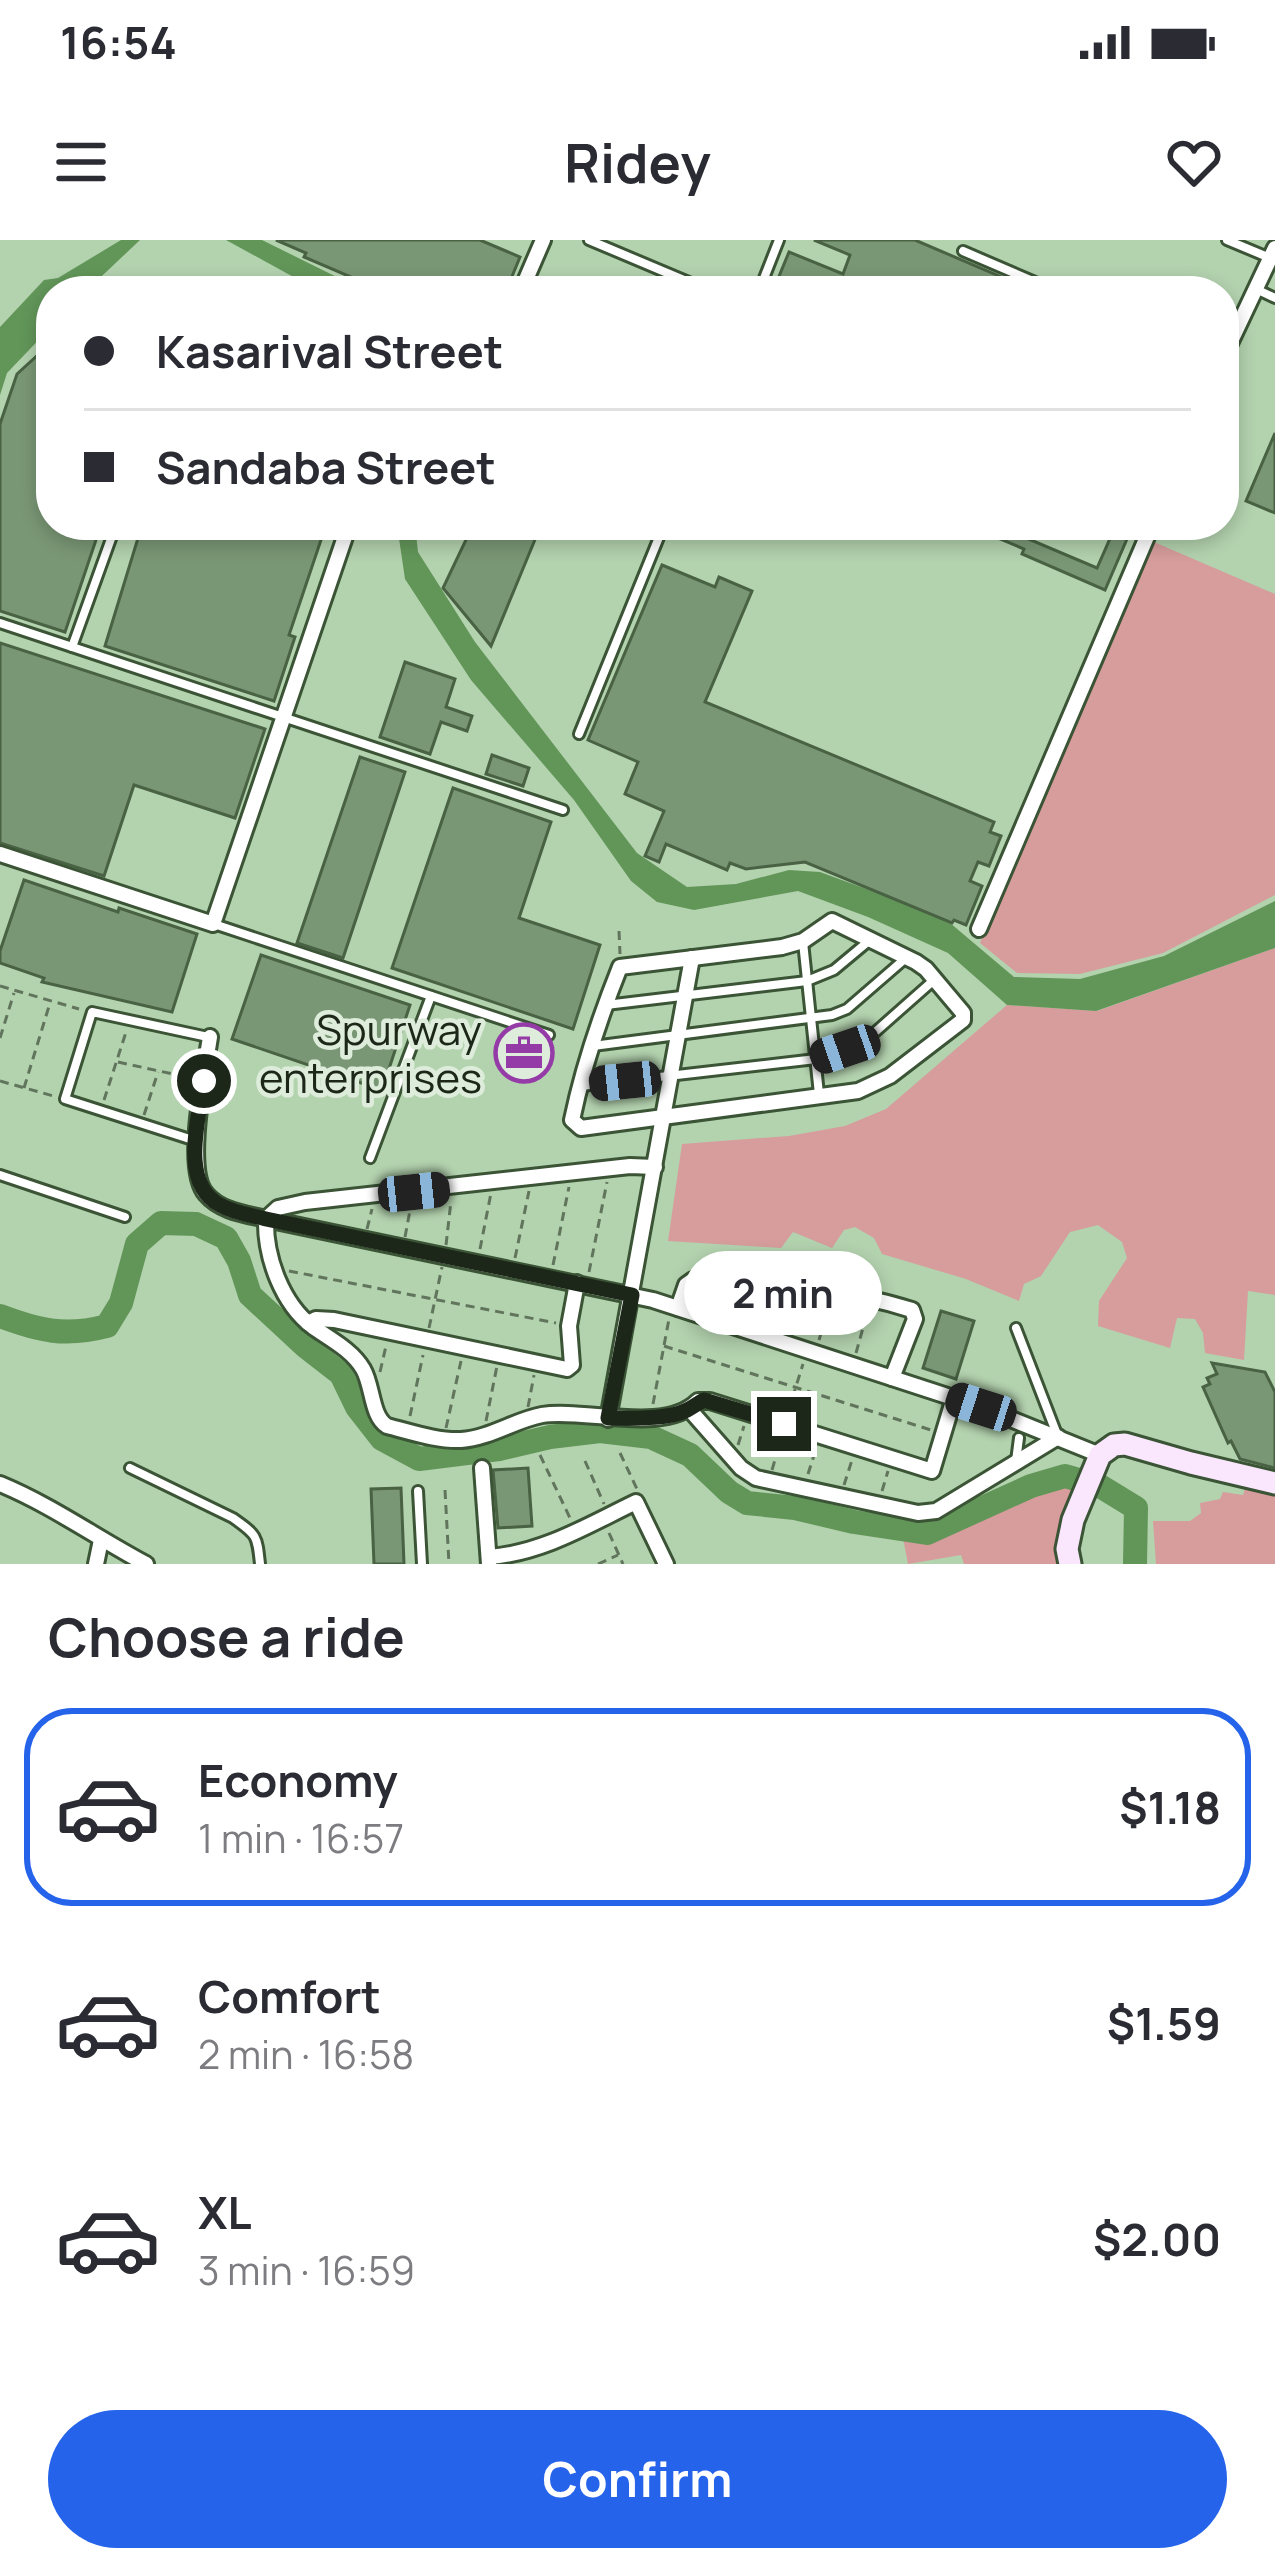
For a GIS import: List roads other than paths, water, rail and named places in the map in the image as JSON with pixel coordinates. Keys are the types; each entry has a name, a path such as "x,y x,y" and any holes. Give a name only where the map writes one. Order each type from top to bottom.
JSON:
{"main road":[{"path":"1070,1564 1069,1539 1083,1494 1097,1461 1114,1444 1275,1483"}],"street":[{"path":"528,276 544,240"},
{"path":"1239,325 1273,253"},
{"path":"0,854 213,924 344,540"},
{"path":"979,929 1146,540"},
{"path":"832,921 870,940 907,958 935,979 963,1013 963,1020 872,1087 820,1099 581,1128 572,1120 591,1046 620,967 782,947 803,941 832,921"},
{"path":"608,1418 692,958"},
{"path":"210,1037 196,1141 197,1175 208,1197 223,1207 675,1307 954,1398 1058,1437 1097,1461"},
{"path":"266,1219 288,1205 610,1168 655,1167"},
{"path":"266,1219 275,1268 287,1298 308,1323 356,1359 374,1396 380,1423 406,1431 464,1440 554,1414 650,1417 690,1410 698,1401 710,1400 932,1471 954,1398"},
{"path":"675,1307 688,1281 834,1290 912,1310 915,1319 892,1378"},
{"path":"308,1323 324,1319 570,1367 569,1326 582,1284"},
{"path":"690,1410 748,1473 918,1513 929,1513 1058,1437"},
{"path":"482,1468 489,1561 534,1550 636,1502 666,1564"},
{"path":"3,1490 30,1496 146,1564"},
{"path":"96,1564 101,1540"}],"lane":[{"path":"589,240 674,276"},
{"path":"765,276 779,240"},
{"path":"1227,240 1273,253"},
{"path":"963,251 1020,276"},
{"path":"1256,290 1275,298"},
{"path":"73,647 111,540"},
{"path":"579,734 658,540"},
{"path":"0,623 563,811"},
{"path":"213,924 549,1036"},
{"path":"604,1005 807,981 834,970 870,940"},
{"path":"803,941 820,1099"},
{"path":"591,1046 811,1019 847,1009 907,958"},
{"path":"579,1086 816,1059 865,1041 935,979"},
{"path":"370,1158 431,996"},
{"path":"196,1141 64,1100 92,1012 210,1037"},
{"path":"0,1175 125,1216"},
{"path":"1016,1328 1058,1437"},
{"path":"1015,1463 1019,1438"},
{"path":"130,1468 248,1529 257,1539 260,1564"},
{"path":"418,1491 422,1564"}],"waterway":[{"path":"0,1316 53,1331 107,1326 121,1303 137,1244 161,1223 196,1224 226,1238 250,1295 341,1374 357,1407 382,1439 419,1459 600,1431 651,1437 690,1455 747,1503 927,1533 1031,1486 1065,1476 1100,1486 1136,1508 1135,1564"}],"place":[{"name":"Spurway enterprises","path":"524,1053"}]}
